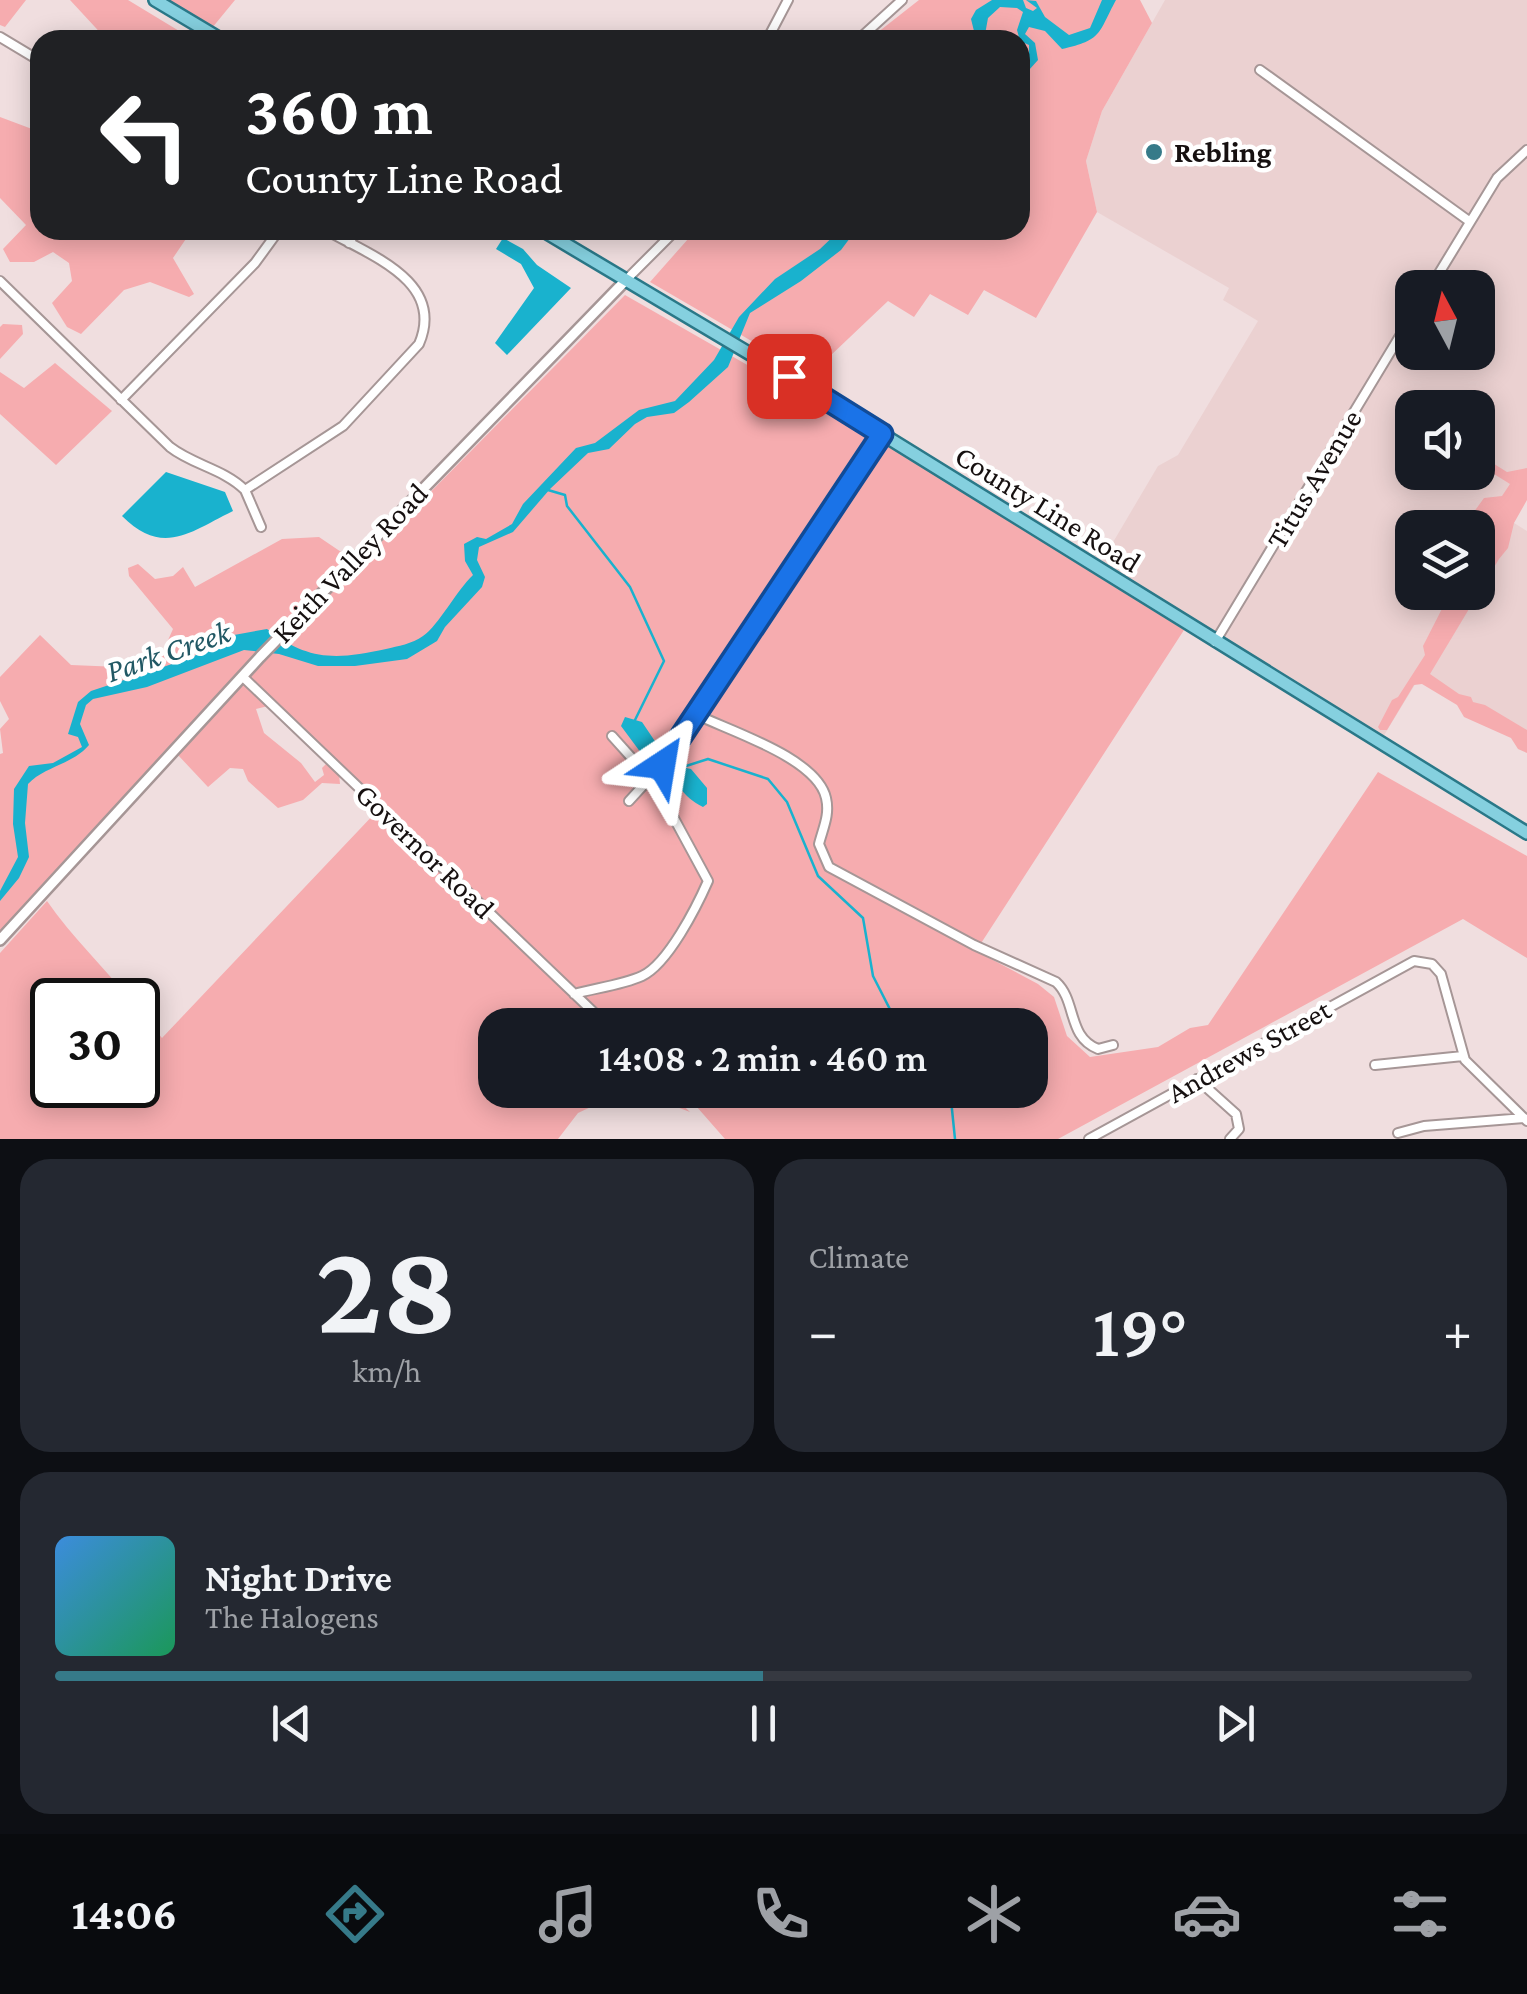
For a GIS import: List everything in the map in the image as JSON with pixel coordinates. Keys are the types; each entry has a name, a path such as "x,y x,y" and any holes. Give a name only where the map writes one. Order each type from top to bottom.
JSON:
{"main road":[{"path":"155,0 205,30"},
{"name":"County Line Road","path":"559,240 722,336 1527,833"}],"street":[{"path":"773,30 788,0"},
{"path":"869,30 902,0"},
{"path":"0,37 30,54"},
{"path":"1260,70 1469,221"},
{"path":"1440,270 1497,178 1527,150"},
{"path":"121,400 255,263 272,240"},
{"path":"245,490 343,426 419,344 424,332 424,302 417,291 393,268 342,240"},
{"path":"349,244 352,240"},
{"path":"626,280 666,240"},
{"name":"Keith Valley Road","path":"0,940 260,657 626,280"},
{"path":"0,281 185,459 217,470 245,490 260,527"},
{"name":"Titus Avenue","path":"1215,642 1395,344"},
{"path":"630,802 665,760 882,434"},
{"name":"Governor Road","path":"243,677 588,1008"},
{"path":"695,714 788,757 819,781 826,794 828,817 819,844 829,867 974,945 1056,982 1064,990 1084,1040 1098,1049 1113,1045"},
{"path":"574,994 646,975 696,908 708,881 656,785 612,736"},
{"name":"Andrews Street","path":"1089,1139 1410,963 1428,962 1441,974 1463,1056"},
{"path":"1375,1065 1463,1056 1526,1120"},
{"path":"1197,1080 1236,1114 1239,1129 1230,1139"},
{"path":"1398,1133 1436,1124 1526,1120"}],"shaded area":[{"path":"0,0 26,0 5,27 0,25"},
{"path":"70,0 128,0 178,30 98,30"},
{"path":"167,0 235,0 212,28"},
{"path":"919,0 1140,0 1152,23 1102,111 1086,161 1097,212 1036,318 984,290 968,315 930,294 914,317 888,301 810,375 650,282 687,240 1030,240 1030,30 881,30"},
{"path":"1165,0 1527,0 1527,493 1511,521 1527,531 1527,734 1422,673 1383,737 1099,566 1158,466 1178,455 1258,321 1223,300 1229,288 1097,212 1086,161 1102,111"},
{"path":"0,117 30,128 30,240 185,240 173,258 194,294 189,297 150,282 124,290 81,334 67,327 52,303 72,281 69,263 53,252 34,262 10,262 3,249 26,225 0,198"},
{"path":"625,295 877,439 1184,630 976,951 1038,984 1054,997 1067,1036 1090,1057 1158,1047 1190,1028 1208,1025 1378,772 1527,856 1527,958 1463,919 1058,1139 725,1139 698,1108 1048,1108 1048,1008 596,1008 248,677"},
{"path":"22,325 23,334 0,359 0,327"},
{"path":"55,363 112,411 56,465 0,414 0,372 24,388"},
{"path":"1495,465 1507,472 1527,468 1527,500 1514,523 1508,548 1495,566 1495,510 1475,510 1484,498 1502,496 1510,484 1495,475"},
{"path":"319,537 350,558 0,942 0,729 9,719 0,701 0,677 40,635 71,665 120,667 164,649 173,629 129,576 128,568 138,564 155,579 173,576 183,567 195,587 282,539"},
{"path":"1441,610 1468,610 1430,674 1527,730 1527,753 1518,749 1511,738 1464,717 1457,705 1422,684 1414,685 1387,730 1380,730 1392,700 1398,697 1425,655 1423,646"},
{"path":"243,681 268,706 256,709 264,733 301,763 315,782 324,775 322,768 326,764 339,774 340,784 322,783 303,800 278,808 248,781 243,769 230,768 208,787 177,754"},
{"path":"377,811 582,1008 478,1008 478,1108 589,1108 578,1113 558,1139 0,1139 0,953 47,901 111,978 30,978 30,1108 160,1108 160,1036 162,1038"}],"water":[{"path":"992,0 1023,0 1026,8 1033,11 1037,8 1026,0 1036,1 1045,17 1069,35 1090,28 1102,0 1116,0 1098,34 1062,49 1045,31 1029,27 1017,30 1023,12 1017,8 1000,7 988,18 986,30 974,30 971,19 976,10"},
{"path":"1030,38 1035,43 1038,60 1030,69"},
{"path":"502,240 507,240 571,288 507,355 495,343 534,288 521,264 496,249"},
{"path":"829,240 848,240 801,281 750,313 728,367 689,402 674,413 647,417 635,424 609,449 588,453 513,532 479,547 477,560 485,577 482,587 437,641 407,659 355,666 318,666 279,654 244,650 147,687 93,699 86,705 80,724 89,745 28,784 25,823 29,857 19,878 0,901 0,891 18,857 13,824 14,789 29,766 53,763 82,747 78,737 68,734 78,702 91,691 187,659 234,635 267,629 296,647 337,656 368,653 419,639 473,575 465,561 464,544 477,537 486,539 512,524 523,504 576,448 595,443 639,410 675,401 714,360 739,317 775,279"},
{"path":"166,472 225,492 233,511 177,537 164,538 137,528 122,516"},
{"path":"625,717 642,722 671,765 691,769 707,788 707,804 703,807 689,798 661,760 644,757 621,726"}],"waterway":[{"path":"548,490 565,495 567,506 630,587 664,661 634,722"},
{"path":"686,766 708,759 768,779 787,802 818,876 863,918 873,976 889,1008"},
{"path":"952,1108 955,1139"}],"place":[{"name":"Rebling","path":"1154,152"}],"route":[{"path":"662,765 882,434 789,376"}],"water label":[{"name":"Park Creek","path":"168,651"}]}
